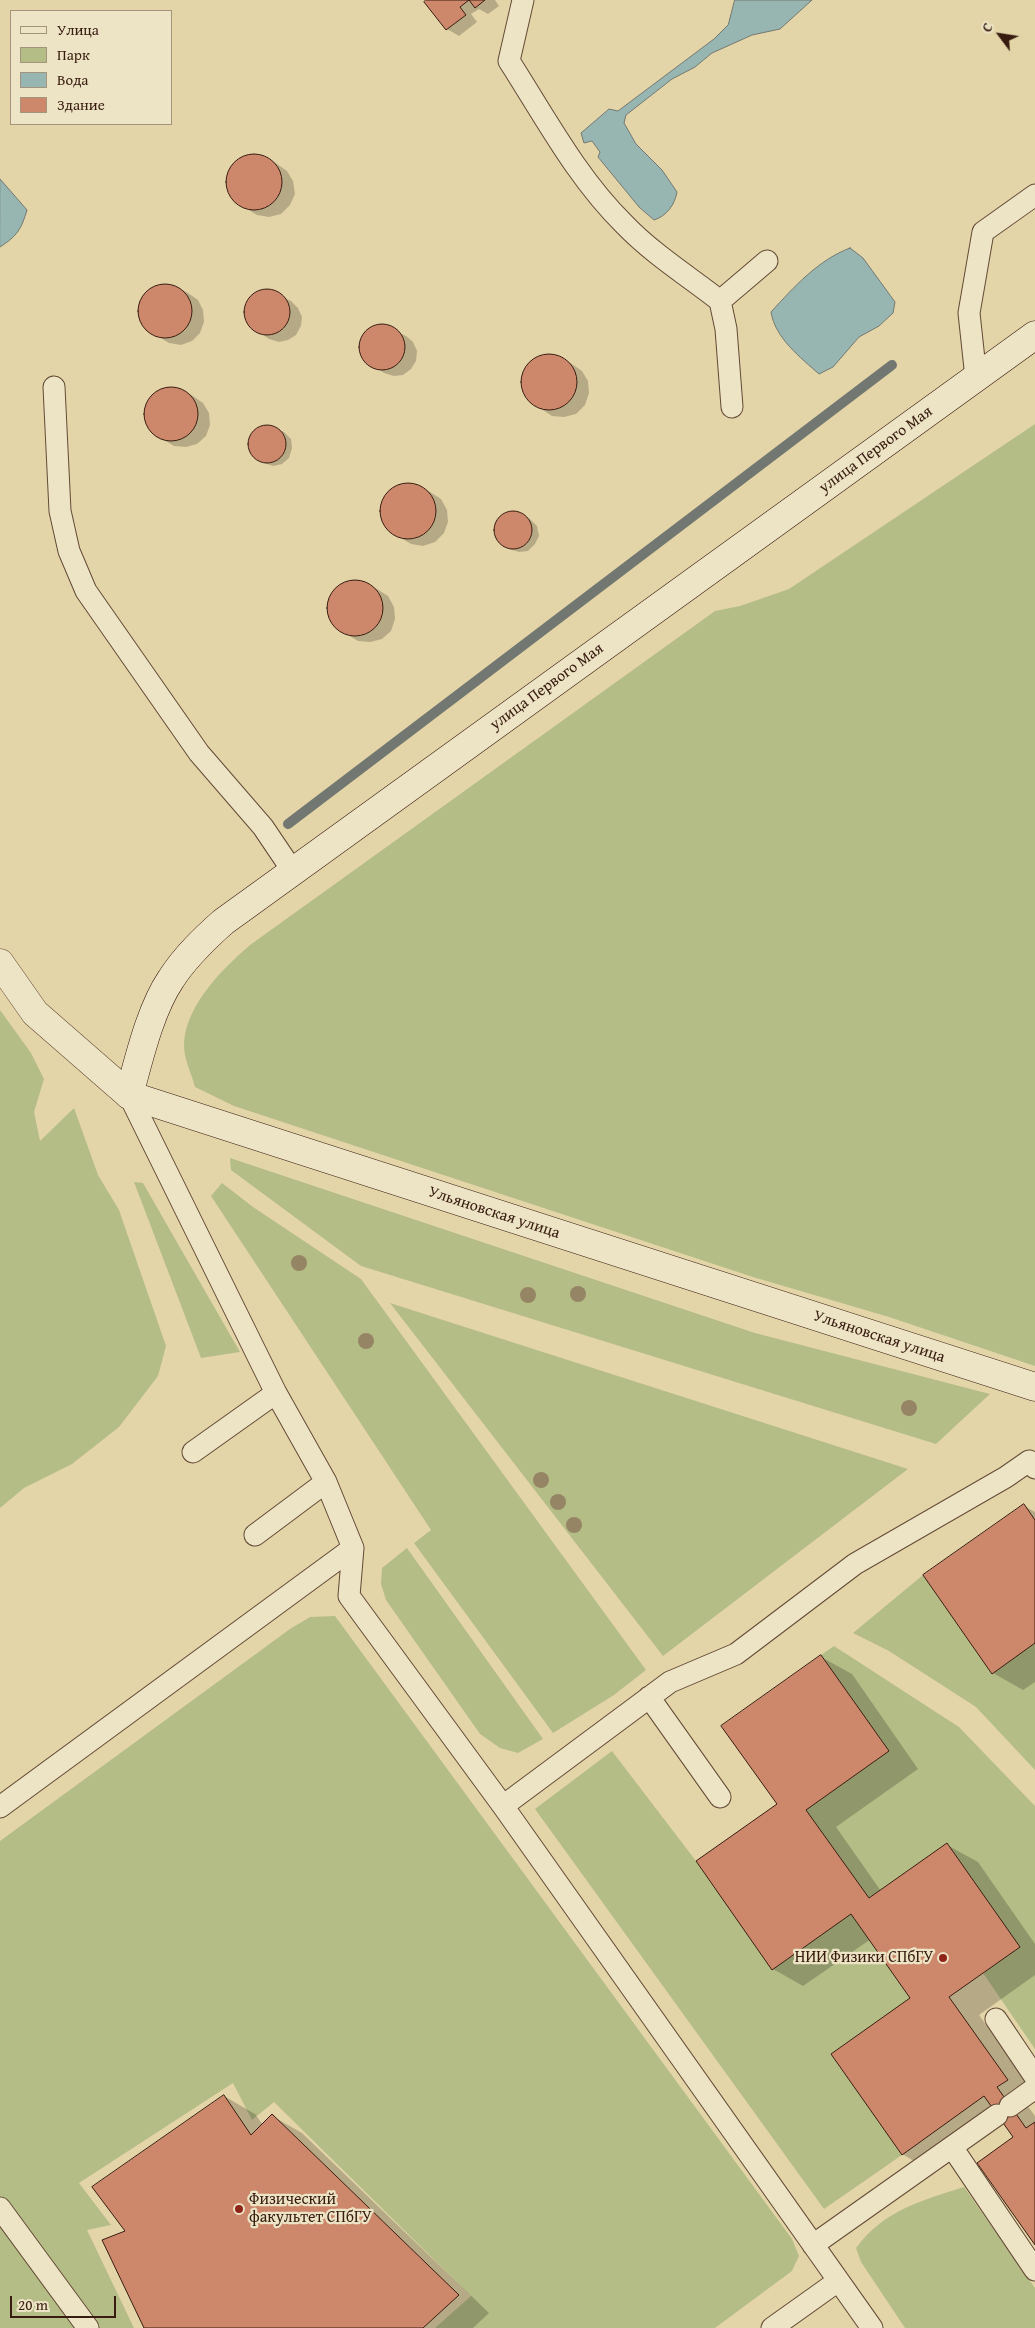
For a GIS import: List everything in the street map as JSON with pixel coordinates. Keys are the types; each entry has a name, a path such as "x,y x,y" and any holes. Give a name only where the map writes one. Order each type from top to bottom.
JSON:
{"street":[{"name":"улица Первого Мая","path":"129,1095 146,1035 170,979 194,950 223,922 292,870 1035,335"},
{"name":"Ульяновская улица","path":"0,963 36,1013 129,1095 1035,1387"}],"lane":[{"path":"523,0 509,61 565,151 603,202 650,249 720,301 726,329 732,407"},
{"path":"976,378 970,313 984,232 1035,195"},
{"path":"720,301 767,261"},
{"path":"54,387 60,511 69,551 86,591 199,753 263,827 292,870"},
{"path":"129,1095 276,1393 326,1482 353,1548 349,1596 504,1806 872,2328"},
{"path":"194,1452 276,1393"},
{"path":"504,1806 670,1682 736,1654 855,1564 1006,1477 1029,1461 1035,1468"},
{"path":"255,1535 326,1482"},
{"path":"0,1807 353,1548"},
{"path":"649,1697 720,1797"},
{"path":"996,2019 1035,2077"},
{"path":"813,2245 1035,2088"},
{"path":"952,2147 1035,2270"},
{"path":"0,2208 88,2328"},
{"path":"772,2328 838,2281"}],"green space":[{"path":"1035,424 1035,1366 889,1317 753,1277 234,1106 195,1087 184,1051 186,1031 190,1017 206,990 228,965 250,945 715,611 740,606 789,589"},
{"path":"0,1010 31,1053 44,1079 34,1112 40,1141 74,1108 98,1175 119,1210 166,1346 158,1376 119,1427 72,1464 24,1488 0,1508"},
{"path":"230,1158 755,1333 990,1394 936,1444 361,1266 231,1170"},
{"path":"134,1182 143,1183 240,1352 201,1358"},
{"path":"222,1183 253,1207 361,1279 646,1670 614,1695 553,1733 414,1543 431,1530 211,1196"},
{"path":"390,1303 908,1469 663,1656"},
{"path":"407,1548 543,1739 518,1753 500,1748 480,1734 386,1600 381,1584 382,1568"},
{"path":"923,1575 992,1674 1035,1643 1035,1770 976,1707 889,1651 853,1633"},
{"path":"335,1616 792,2239 799,2256 792,2271 715,2328 435,2328 471,2296 274,2102 252,2120 233,2083 79,2183 111,2225 87,2230 134,2328 0,2328 0,1841 290,1629 310,1617"},
{"path":"834,1646 959,1727 1035,1806 1035,2049 983,1973 1020,1947 947,1843 869,1898 806,1810 889,1751 821,1655"},
{"path":"612,1751 696,1861 772,1970 851,1914 910,1998 831,2054 902,2155 824,2209 535,1809"},
{"path":"964,2187 1035,2288 1035,2328 905,2328 861,2262 856,2248 879,2224 904,2208"}],"water":[{"path":"735,0 812,0 780,29 752,35 712,53 695,67 672,79 626,115 624,123 636,144 662,170 677,192 670,209 663,216 654,220 639,207 598,157 600,152 592,141 584,143 581,133 609,109 618,111 714,39 728,25"},
{"path":"0,179 27,210 18,232 0,247"},
{"path":"850,248 863,258 895,302 893,313 879,326 859,337 833,367 819,374 783,339 773,321 771,312 817,267 838,253"}],"building":[{"path":"426,0 469,0 460,7 466,15 446,30 424,2"},
{"path":"469,0 485,0 475,8"},
{"path":"248,154 260,154 270,158 278,166 282,182 278,198 270,206 260,210 248,210 238,206 230,198 226,188 226,176 230,166 238,158"},
{"path":"160,284 170,284 180,288 188,296 192,311 188,326 180,334 170,338 160,338 150,334 142,326 138,316 138,306 142,296 150,288"},
{"path":"267,289 280,293 286,299 290,312 286,325 280,331 267,335 254,331 248,325 244,312 248,299 254,293"},
{"path":"382,324 395,328 401,334 405,347 401,360 395,366 382,370 369,366 363,360 359,347 363,334 369,328"},
{"path":"543,354 555,354 565,358 573,366 577,382 573,398 565,406 555,410 543,410 533,406 525,398 521,388 521,376 525,366 533,358"},
{"path":"166,387 176,387 186,391 194,399 198,414 194,429 186,437 176,441 166,441 156,437 148,429 144,419 144,409 148,399 156,391"},
{"path":"267,425 281,430 286,444 281,458 267,463 253,458 248,444 253,430"},
{"path":"402,483 414,483 424,487 432,495 436,511 432,527 424,535 414,539 402,539 392,535 384,527 380,517 380,505 384,495 392,487"},
{"path":"513,511 527,516 532,530 527,544 513,549 499,544 494,530 499,516"},
{"path":"349,580 361,580 371,584 379,592 383,608 379,624 371,632 361,636 349,636 339,632 331,624 327,614 327,602 331,592 339,584"},
{"path":"1024,1504 1035,1520 1035,1643 992,1674 923,1575"},
{"name":"НИИ Физики СПбГУ","path":"821,1655 889,1751 806,1810 869,1898 947,1843 1020,1947 949,1997 1008,2080 997,2087 1026,2128 1035,2122 1035,2245 977,2163 1013,2137 984,2096 902,2155 831,2054 910,1998 851,1914 772,1970 696,1861 777,1804 721,1726"},
{"name":"Физический факультет СПбГУ","path":"224,2095 251,2135 272,2114 459,2295 423,2328 144,2328 102,2240 125,2231 92,2187"}],"waterway":[{"path":"288,824 892,365"}],"place":[{"name":"НИИ Физики СПбГУ","path":"943,1958"},
{"name":"Физический факультет СПбГУ","path":"239,2209"}]}
